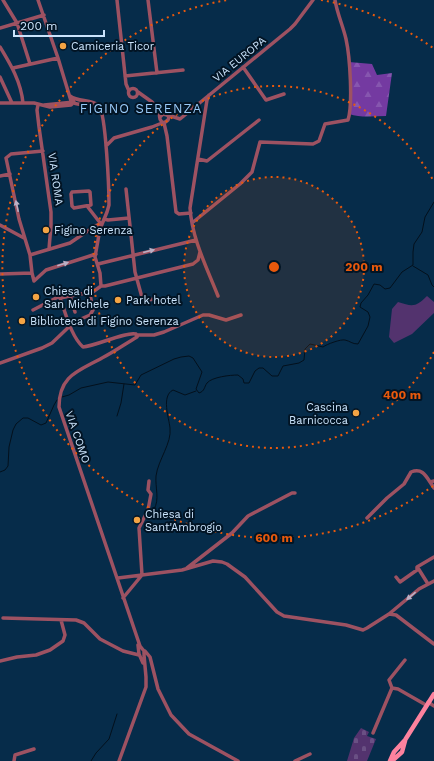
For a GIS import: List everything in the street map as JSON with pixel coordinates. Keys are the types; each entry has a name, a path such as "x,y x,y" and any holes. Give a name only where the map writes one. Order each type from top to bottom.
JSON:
{"main road":[{"path":"391,761 394,752 405,740 434,694"}],"street":[{"path":"0,104 23,103 52,107 71,105 72,100 38,0"},
{"path":"117,0 126,84 130,97 144,97"},
{"path":"148,0 157,73"},
{"name":"VIA EUROPA","path":"180,119 295,24 313,0"},
{"path":"192,223 240,184 252,172 260,142 313,144 319,141 325,124 348,120 351,103 348,54 346,40 334,0"},
{"path":"6,1 17,23 30,64"},
{"path":"0,28 44,15"},
{"path":"0,47 13,68 22,94 23,103"},
{"path":"13,68 58,58"},
{"path":"243,67 266,100 284,94"},
{"path":"126,76 183,70"},
{"path":"0,77 12,103"},
{"path":"126,84 152,102 166,115 180,119"},
{"path":"129,91 133,89"},
{"path":"136,97 138,92"},
{"path":"209,95 205,109 191,213 196,240 218,296"},
{"path":"72,100 91,102 98,106 101,110 106,146 109,205 101,224 96,254 101,286"},
{"path":"72,100 93,106 98,109 101,116"},
{"path":"199,103 203,104 205,109"},
{"name":"VIA ROMA","path":"41,105 37,112 51,212 51,233 48,249"},
{"path":"160,109 166,130 176,212 179,214 191,213"},
{"path":"164,121 166,115"},
{"path":"164,121 166,115"},
{"path":"106,146 114,138 152,127 164,121 180,119"},
{"path":"198,160 207,161 259,120"},
{"path":"104,135 114,138"},
{"path":"43,151 8,154 6,158 24,238 30,255 34,281 46,270 96,254"},
{"path":"0,176 10,174"},
{"path":"126,189 136,278 143,301 154,299"},
{"path":"89,190 92,202 91,205 87,206 74,208 72,206 72,192 89,190"},
{"path":"87,206 101,224"},
{"path":"104,219 129,218"},
{"path":"30,255 70,243 95,226 101,224"},
{"path":"0,225 24,238"},
{"path":"98,264 196,240"},
{"path":"193,264 198,260 200,248"},
{"path":"33,310 58,297 60,298 91,292 101,286 204,260"},
{"path":"0,274 32,273"},
{"path":"0,363 42,348 52,342 74,322 90,315 93,310 90,296 91,292"},
{"path":"70,296 75,312"},
{"path":"60,298 72,332 83,347 131,333 136,334 137,337 138,335 154,335 203,315 209,315 226,320 241,314"},
{"name":"VIA COMO","path":"119,761 146,687 146,670 118,578 59,407 59,396 63,384 72,375 137,337"},
{"path":"367,518 404,484 411,472 419,470 424,473 432,481 434,488"},
{"path":"123,598 142,575 139,528 148,510 151,494 148,490 149,481"},
{"path":"186,569 232,533 248,516 292,493 295,493"},
{"path":"396,577 400,582 417,570 417,567 434,557"},
{"path":"118,578 186,569 213,561 227,564 245,577 277,612 284,616 346,625 358,629 367,628 389,614 419,589 434,581"},
{"path":"417,567 428,584"},
{"path":"121,591 129,591"},
{"path":"389,614 396,615 434,644"},
{"path":"3,618 76,620 84,623 100,639 123,651 141,653 150,656 158,689 171,715 189,734 238,761"},
{"path":"0,661 36,655 50,650 63,641 64,635 61,620"},
{"path":"373,733 392,688 389,680 405,660"},
{"path":"392,688 398,689 434,706"},
{"path":"14,761 15,755 34,748"},
{"path":"295,761 310,754"}],"green space":[{"path":"349,62 372,64 377,75 392,73 386,116 363,116 349,114"},
{"path":"427,296 434,302 434,313 412,334 394,343 389,337 392,309 398,302 407,305 414,305"},
{"path":"361,728 369,732 367,736 376,739 367,761 347,761 354,738"}],"waterway":[{"path":"62,397 81,388 108,382 135,385 141,375 174,359 189,356 193,358 202,372 196,389 199,393 209,381 230,375 238,375 243,379 244,383 249,383 255,371 259,368 263,368 272,376 278,376 283,366 299,363 304,360 305,349 310,344 323,347 343,340 358,344 368,326 370,317 368,312 360,307 361,303 368,295 374,284 380,285 385,289 390,288 402,272 413,265 414,244 422,232 425,217 434,202"},
{"path":"413,266 428,275 434,287"},
{"path":"117,416 124,384"},
{"path":"154,509 157,502 157,470 167,446 170,434 167,397 173,390 185,395 196,391"},
{"path":"0,472 5,470 8,466 9,447 16,424 23,418 28,418 41,425 46,423 57,400"},
{"path":"91,761 109,739 117,714"}],"place":[{"name":"Camiceria Ticor","path":"63,46"},
{"name":"Figino Serenza","path":"46,230"},
{"name":"Chiesa di San Michele","path":"36,297"},
{"name":"Park hotel","path":"118,300"},
{"name":"Biblioteca di Figino Serenza","path":"22,321"},
{"name":"Cascina Barnicocca","path":"356,413"},
{"name":"Chiesa di Sant'Ambrogio","path":"137,520"}],"district":[{"name":"FIGINO SERENZA","path":"141,108"}]}
